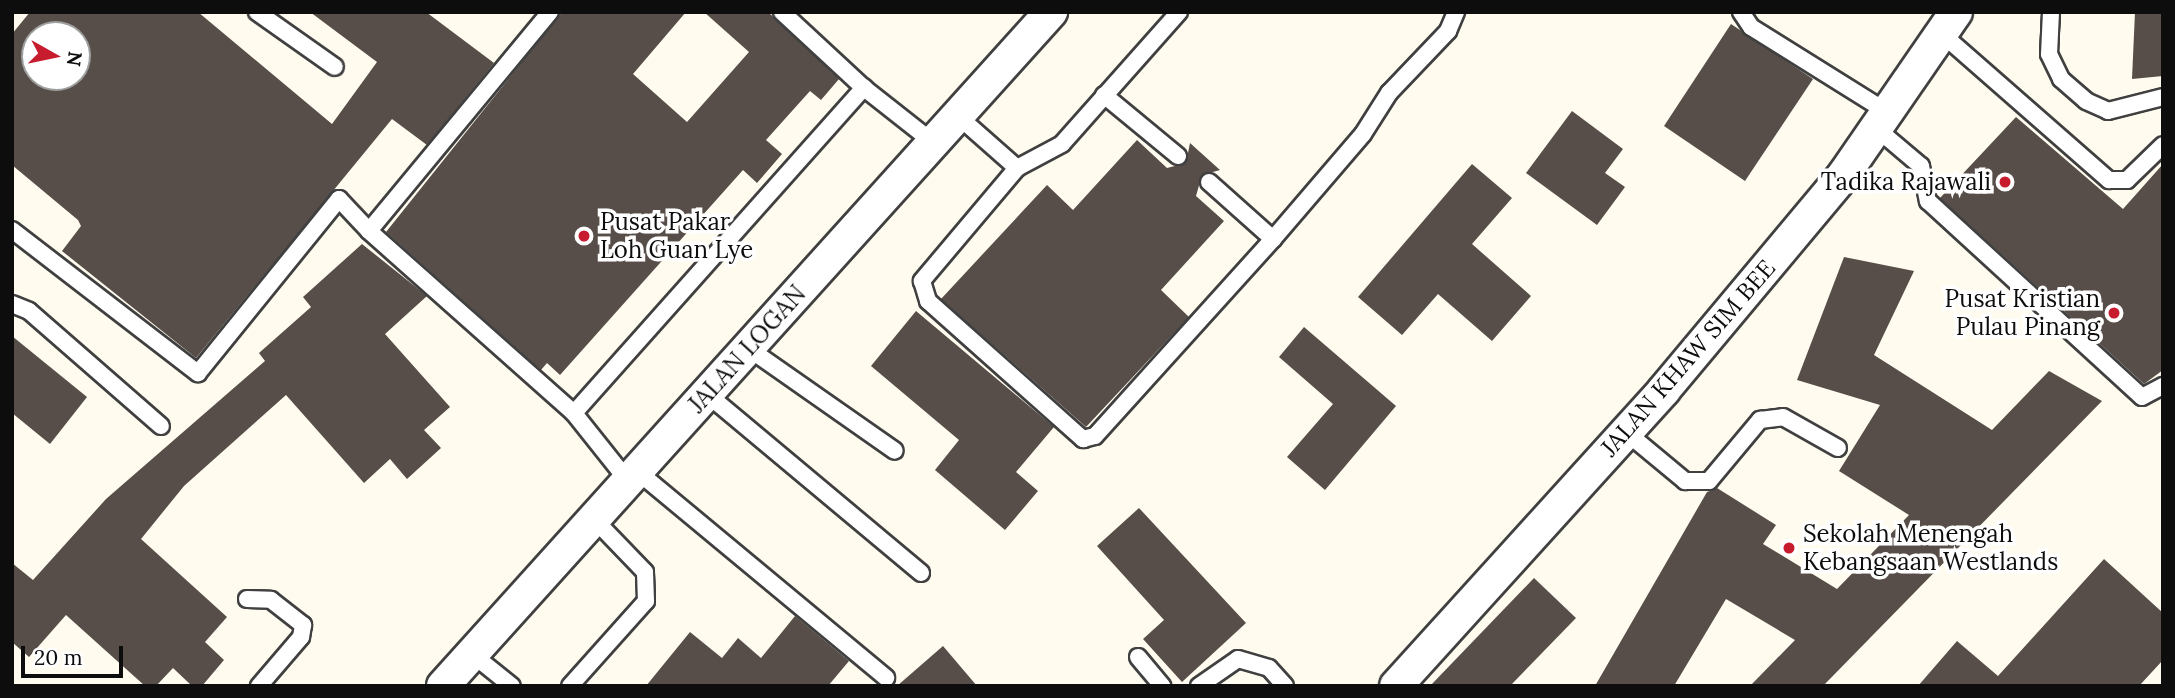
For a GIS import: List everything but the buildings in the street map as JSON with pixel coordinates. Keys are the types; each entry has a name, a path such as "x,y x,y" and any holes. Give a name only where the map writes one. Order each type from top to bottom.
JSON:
{"street":[{"name":"JALAN LOGAN","path":"443,686 1052,12"},
{"name":"JALAN KHAW SIM BEE","path":"1396,686 1626,432 1843,176 1949,23"}],"lane":[{"path":"257,12 335,67"},
{"path":"369,231 550,12"},
{"path":"782,12 864,88 934,143"},
{"path":"1179,12 1062,144 1017,168 932,262 921,293 1083,439 1096,436 1273,239 1363,134 1389,93 1448,31 1456,12"},
{"path":"1741,12 1751,27 1881,120 1921,166 1928,201 2142,397 2148,399 2163,386"},
{"path":"2051,12 2049,54 2062,79 2086,101 2108,111 2163,97"},
{"path":"1949,23 2109,180 2127,180 2163,145"},
{"path":"574,413 864,88"},
{"path":"1104,95 1178,156"},
{"path":"958,116 1017,168"},
{"path":"1209,181 1273,239"},
{"path":"12,230 198,373 339,199 369,231 574,413 633,476 886,678"},
{"path":"12,304 29,311 161,426"},
{"path":"748,348 895,451"},
{"path":"707,394 921,573"},
{"path":"1626,432 1685,481 1709,481 1760,419 1783,417 1838,448"},
{"path":"570,686 646,601 645,572 594,519"},
{"path":"247,599 271,600 303,625 301,636 259,686"},
{"path":"472,654 512,686"},
{"path":"1138,657 1162,686"},
{"path":"1199,686 1238,659 1269,668 1285,686"}],"place":[{"name":"Tadika Rajawali","path":"2005,182"},
{"name":"Pusat Pakar Loh Guan Lye","path":"584,236"},
{"name":"Pusat Kristian Pulau Pinang","path":"2114,313"},
{"name":"Sekolah Menengah Kebangsaan Westlands","path":"1789,548"}]}
